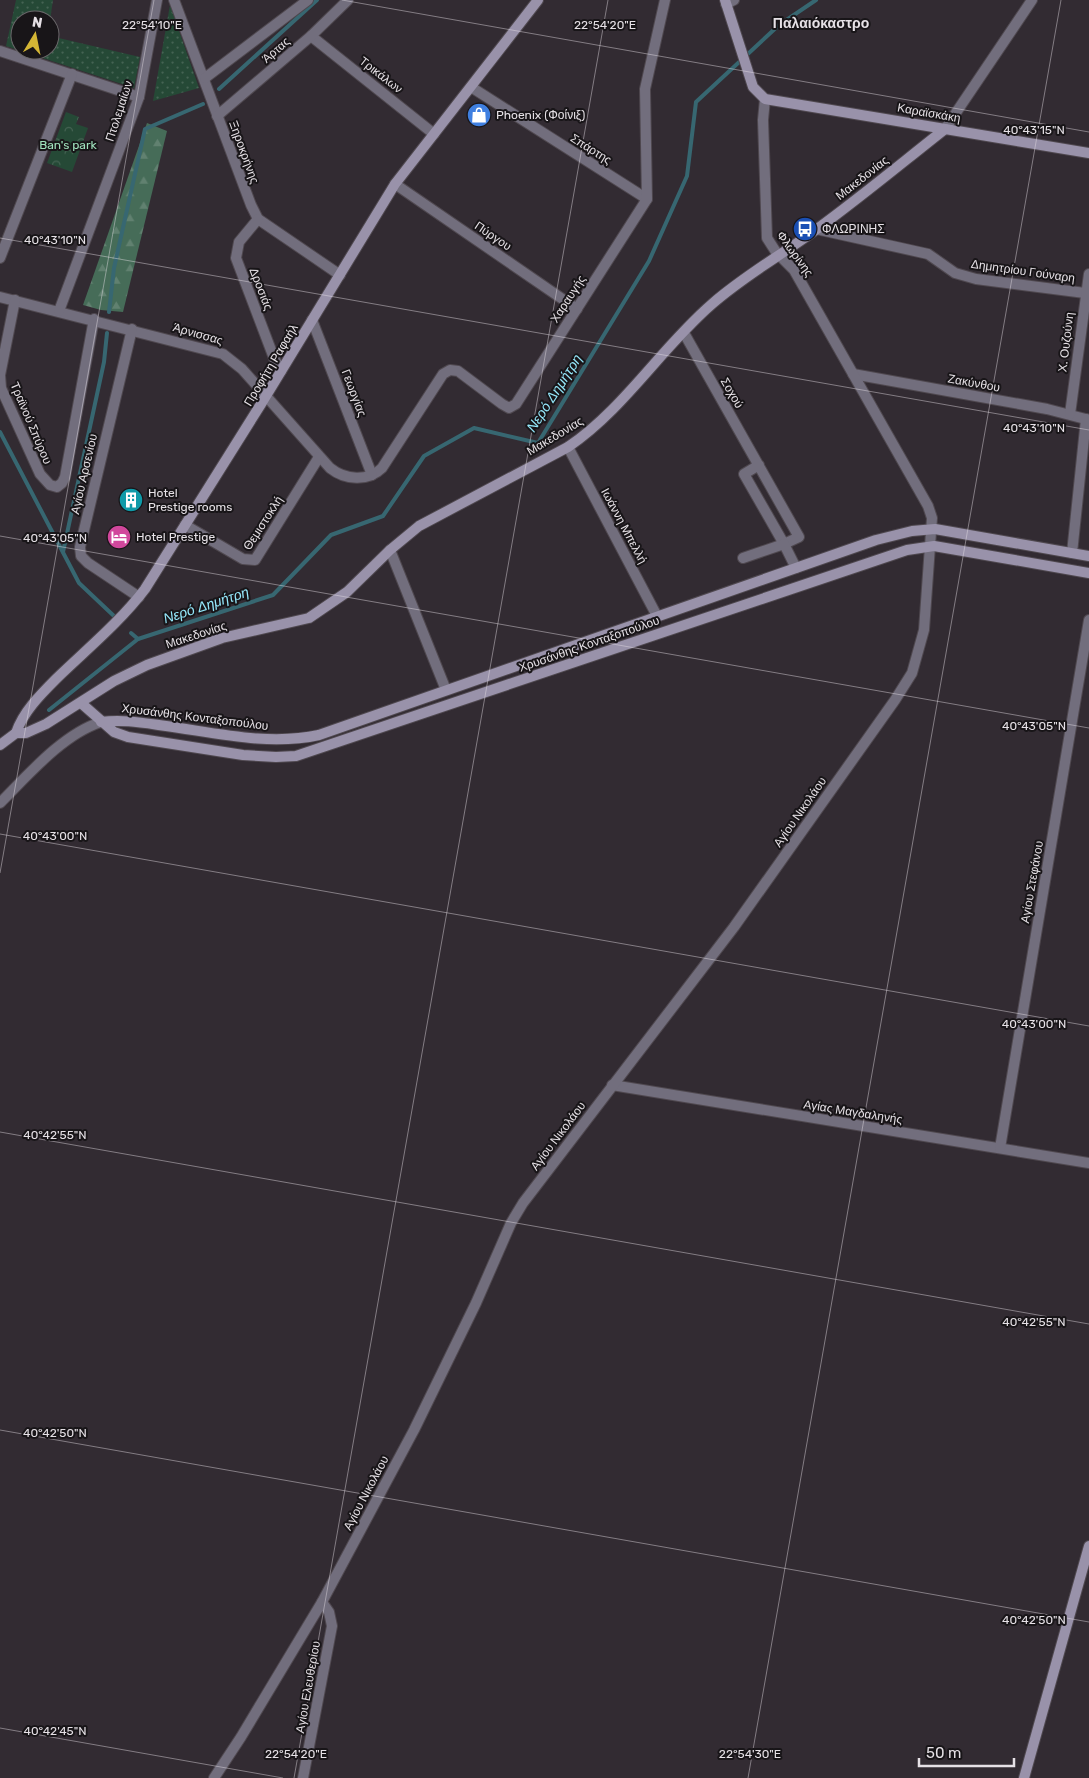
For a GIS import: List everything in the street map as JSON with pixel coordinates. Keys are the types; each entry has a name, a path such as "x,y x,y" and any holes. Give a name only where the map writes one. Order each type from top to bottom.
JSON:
{"street":[{"name":"Πτολεμαίων","path":"59,311 139,97 157,0"},
{"name":"Ξηροκρήνης","path":"174,0 258,219"},
{"name":"Άρτας","path":"205,78 308,0"},
{"name":"Άρτας","path":"218,116 311,36 348,0"},
{"name":"Προφήτη Ραφαήλ","path":"16,733 23,717 46,689 139,597 265,398 395,184 538,0"},
{"path":"647,199 644,89 665,0"},
{"name":"Μακεδονίας","path":"16,733 37,729 114,681 170,656 222,638 309,618 347,592 390,550 419,526 568,447 603,420 712,304 778,255 816,230 945,129 1032,0"},
{"path":"728,1 736,37 749,75 756,92 765,99"},
{"name":"Τρικάλων","path":"311,36 434,134"},
{"path":"0,51 139,97"},
{"path":"0,258 72,74"},
{"name":"Σπάρτης","path":"471,87 647,199"},
{"name":"Καραϊσκάκη","path":"765,99 1089,153"},
{"name":"Φλωρίνης","path":"765,99 763,120 765,227 768,241 778,255 794,270 928,506 932,518 932,529"},
{"name":"Πύργου","path":"395,184 577,309"},
{"name":"Χαραυγής","path":"372,475 382,468 443,374 450,370 458,371 502,404 510,408 516,404 647,199"},
{"path":"258,219 340,275"},
{"name":"Δροσιάς","path":"258,219 239,242 236,258 274,358 281,371"},
{"name":"Δημητρίου Γούναρη","path":"816,230 928,254 954,273 976,278 1086,293"},
{"name":"Χ. Ουζούνη","path":"1070,414 1086,311 1089,274"},
{"name":"Άρνισσας","path":"0,297 94,319 223,354 242,368 265,398 319,457 341,475 355,477 372,475"},
{"name":"Τραϊνού Σπύρου","path":"15,300 0,375 1,388 40,474 50,486 58,487 65,478 94,319"},
{"name":"Γεωργίας","path":"312,320 372,475"},
{"name":"Αγίου Αρσενίου","path":"132,329 80,547 81,556 88,563 139,597"},
{"name":"Σοχού","path":"684,332 799,537 784,544"},
{"name":"Ζακύνθου","path":"853,374 1070,414 1087,420"},
{"path":"1072,553 1087,420"},
{"name":"Ιωάννη Μπελλή","path":"568,447 657,616"},
{"name":"Θεμιστοκλή","path":"185,525 242,559 255,560 319,457"},
{"path":"759,465 744,474 796,568"},
{"name":"Αγίου Νικολάου","path":"214,1778 242,1737 322,1602 449,1362 512,1222 528,1196 740,919 907,682 917,658 924,630 932,529"},
{"name":"Χρυσάνθης Κονταξοπούλου","path":"101,722 130,720 243,737 296,740 319,735 876,540 912,531 932,529 1089,556"},
{"path":"743,558 784,544"},
{"name":"Χρυσάνθης Κονταξοπούλου","path":"81,703 114,732 143,741 260,756 286,757 308,754 882,557 930,546 1089,573"},
{"path":"390,550 446,690"},
{"name":"Αγίου Στεφάνου","path":"1000,1148 1089,620"},
{"path":"0,803 66,740 82,729 101,722"},
{"path":"0,745 16,733"},
{"name":"Αγίας Μαγδαληνής","path":"612,1085 1089,1163"},
{"path":"1024,1778 1089,1546"},
{"name":"Αγίου Ελευθερίου","path":"303,1778 332,1626 329,1612 322,1602"}],"green space":[{"path":"16,0 53,0 52,10 14,10"},
{"path":"170,5 199,88 153,101"},
{"path":"10,28 10,47 6,46"},
{"path":"60,38 140,57 134,88 49,60 60,60"},
{"name":"Ban's park","path":"66,112 79,117 76,124 88,128 72,172 47,163"},
{"path":"147,123 167,131 123,312 101,310 83,305"}],"waterway":[{"path":"219,89 317,0"},
{"name":"Νερό Δημήτρη","path":"49,710 138,639 273,595 331,535 383,516 424,456 474,428 538,443 649,261 687,176 696,102 779,25 816,0"},
{"path":"109,312 114,268 145,129 203,104"},
{"path":"63,552 104,362 107,333"},
{"path":"0,432 79,583 115,617"},
{"path":"131,633 138,639"}],"place":[{"name":"Phoenix (Φοίνιξ)","path":"479,115"},
{"name":"ΦΛΩΡΙΝΗΣ","path":"805,229"},
{"name":"Hotel Prestige rooms","path":"131,500"},
{"name":"Hotel Prestige","path":"119,537"}],"district":[{"name":"Παλαιόκαστρο","path":"821,23"}]}
